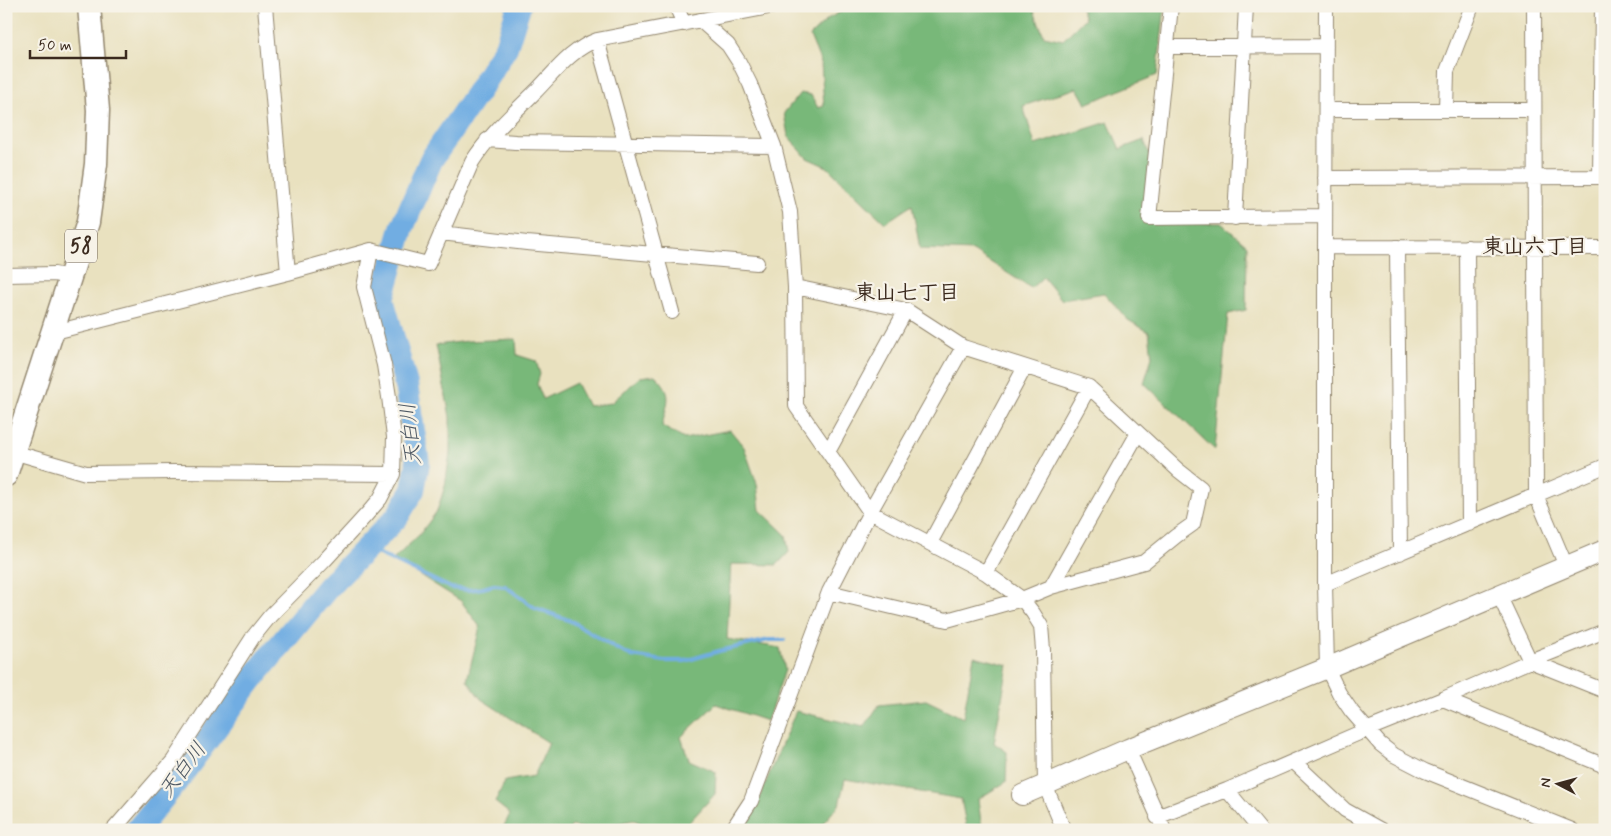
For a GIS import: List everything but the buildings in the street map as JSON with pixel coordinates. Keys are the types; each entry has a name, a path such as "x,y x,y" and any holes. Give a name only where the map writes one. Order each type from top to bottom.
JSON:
{"main road":[{"name":"58","path":"6,475 88,222 96,164 98,110 89,6"}],"street":[{"path":"265,6 288,273"},
{"path":"676,6 684,24"},
{"path":"52,334 371,250 428,264 472,162 488,140 562,63 586,43 774,6"},
{"path":"1171,6 1149,218 1325,216"},
{"path":"1235,218 1246,6"},
{"path":"1326,6 1325,584 1327,668 1340,693 1366,730 1380,744 1406,762 1544,825 1572,830"},
{"path":"1446,110 1447,71 1472,6"},
{"path":"1534,6 1536,495 1566,566"},
{"path":"1325,178 1602,177 1602,6"},
{"path":"700,20 728,45 739,62 750,84 774,146 790,212 795,286 796,406 870,512 986,573 1022,599 1033,613 1040,626 1043,650 1045,785 1064,830"},
{"path":"597,40 672,312"},
{"path":"1168,47 1326,46"},
{"path":"1326,110 1534,110"},
{"path":"488,140 774,146"},
{"path":"441,233 527,243 757,263"},
{"path":"1325,247 1605,248"},
{"path":"1397,247 1400,553"},
{"path":"1467,248 1469,524"},
{"path":"113,830 177,755 253,637 270,616 325,560 380,499 393,474 393,418 384,365 364,287 371,250"},
{"path":"6,275 54,274 70,276"},
{"path":"795,286 906,310 963,347 1089,387 1178,470 1201,488 1193,524 1144,562 1051,587 1022,599 947,620 829,592"},
{"path":"828,452 906,310"},
{"path":"732,830 751,802 829,592 870,512 963,347"},
{"path":"930,543 1025,367"},
{"path":"986,573 1089,387"},
{"path":"1051,587 1138,433"},
{"path":"13,452 86,473 393,474"},
{"path":"1325,584 1605,466"},
{"path":"1022,795 1605,550"},
{"path":"1499,595 1530,661 1605,690"},
{"path":"1157,817 1227,790 1605,631"},
{"path":"1443,699 1605,766"},
{"path":"1128,749 1164,830"},
{"path":"1294,762 1346,810 1381,830"},
{"path":"1227,790 1260,830"}],"green space":[{"path":"852,6 1032,6 1044,36 1063,40 1085,18 1080,6 1165,6 1157,75 1086,104 1077,88 1023,106 1035,145 1108,122 1120,149 1144,140 1150,156 1144,223 1221,223 1247,245 1246,310 1228,314 1215,450 1144,383 1152,357 1149,332 1128,320 1104,293 1062,300 1043,277 1031,288 973,251 920,249 912,205 885,223 827,167 807,158 788,136 784,113 800,93 811,95 818,108 824,106 821,63 810,36 829,18"},
{"path":"516,339 517,355 536,361 540,374 537,384 543,399 576,383 588,406 611,403 640,377 655,375 665,388 668,399 662,426 684,439 730,430 744,447 757,484 760,510 786,535 789,552 777,565 731,564 727,639 780,648 785,670 767,721 716,704 681,737 689,760 716,772 715,794 682,830 657,830 634,820 589,829 571,826 570,830 502,830 510,814 495,802 505,781 534,776 549,743 481,699 467,680 480,627 461,601 394,559 420,534 437,511 445,486 450,453 450,417 436,345 468,341"},
{"path":"974,656 1008,665 994,743 1007,752 1006,782 978,799 982,830 967,830 961,799 845,779 839,805 817,830 741,830 760,796 796,711 864,727 879,705 926,700 963,718"}],"waterway":[{"name":"天白川","path":"137,830 176,782 252,679 328,587 397,517 413,490 418,463 406,384 382,299 402,228 431,160 506,47 519,6"},
{"path":"366,548 451,588 468,590 494,585 505,586 535,608 571,621 632,656 664,661 685,661 769,640 784,640"}],"district":[{"name":"東山六丁目","path":"1535,247"},
{"name":"東山七丁目","path":"907,293"}]}
